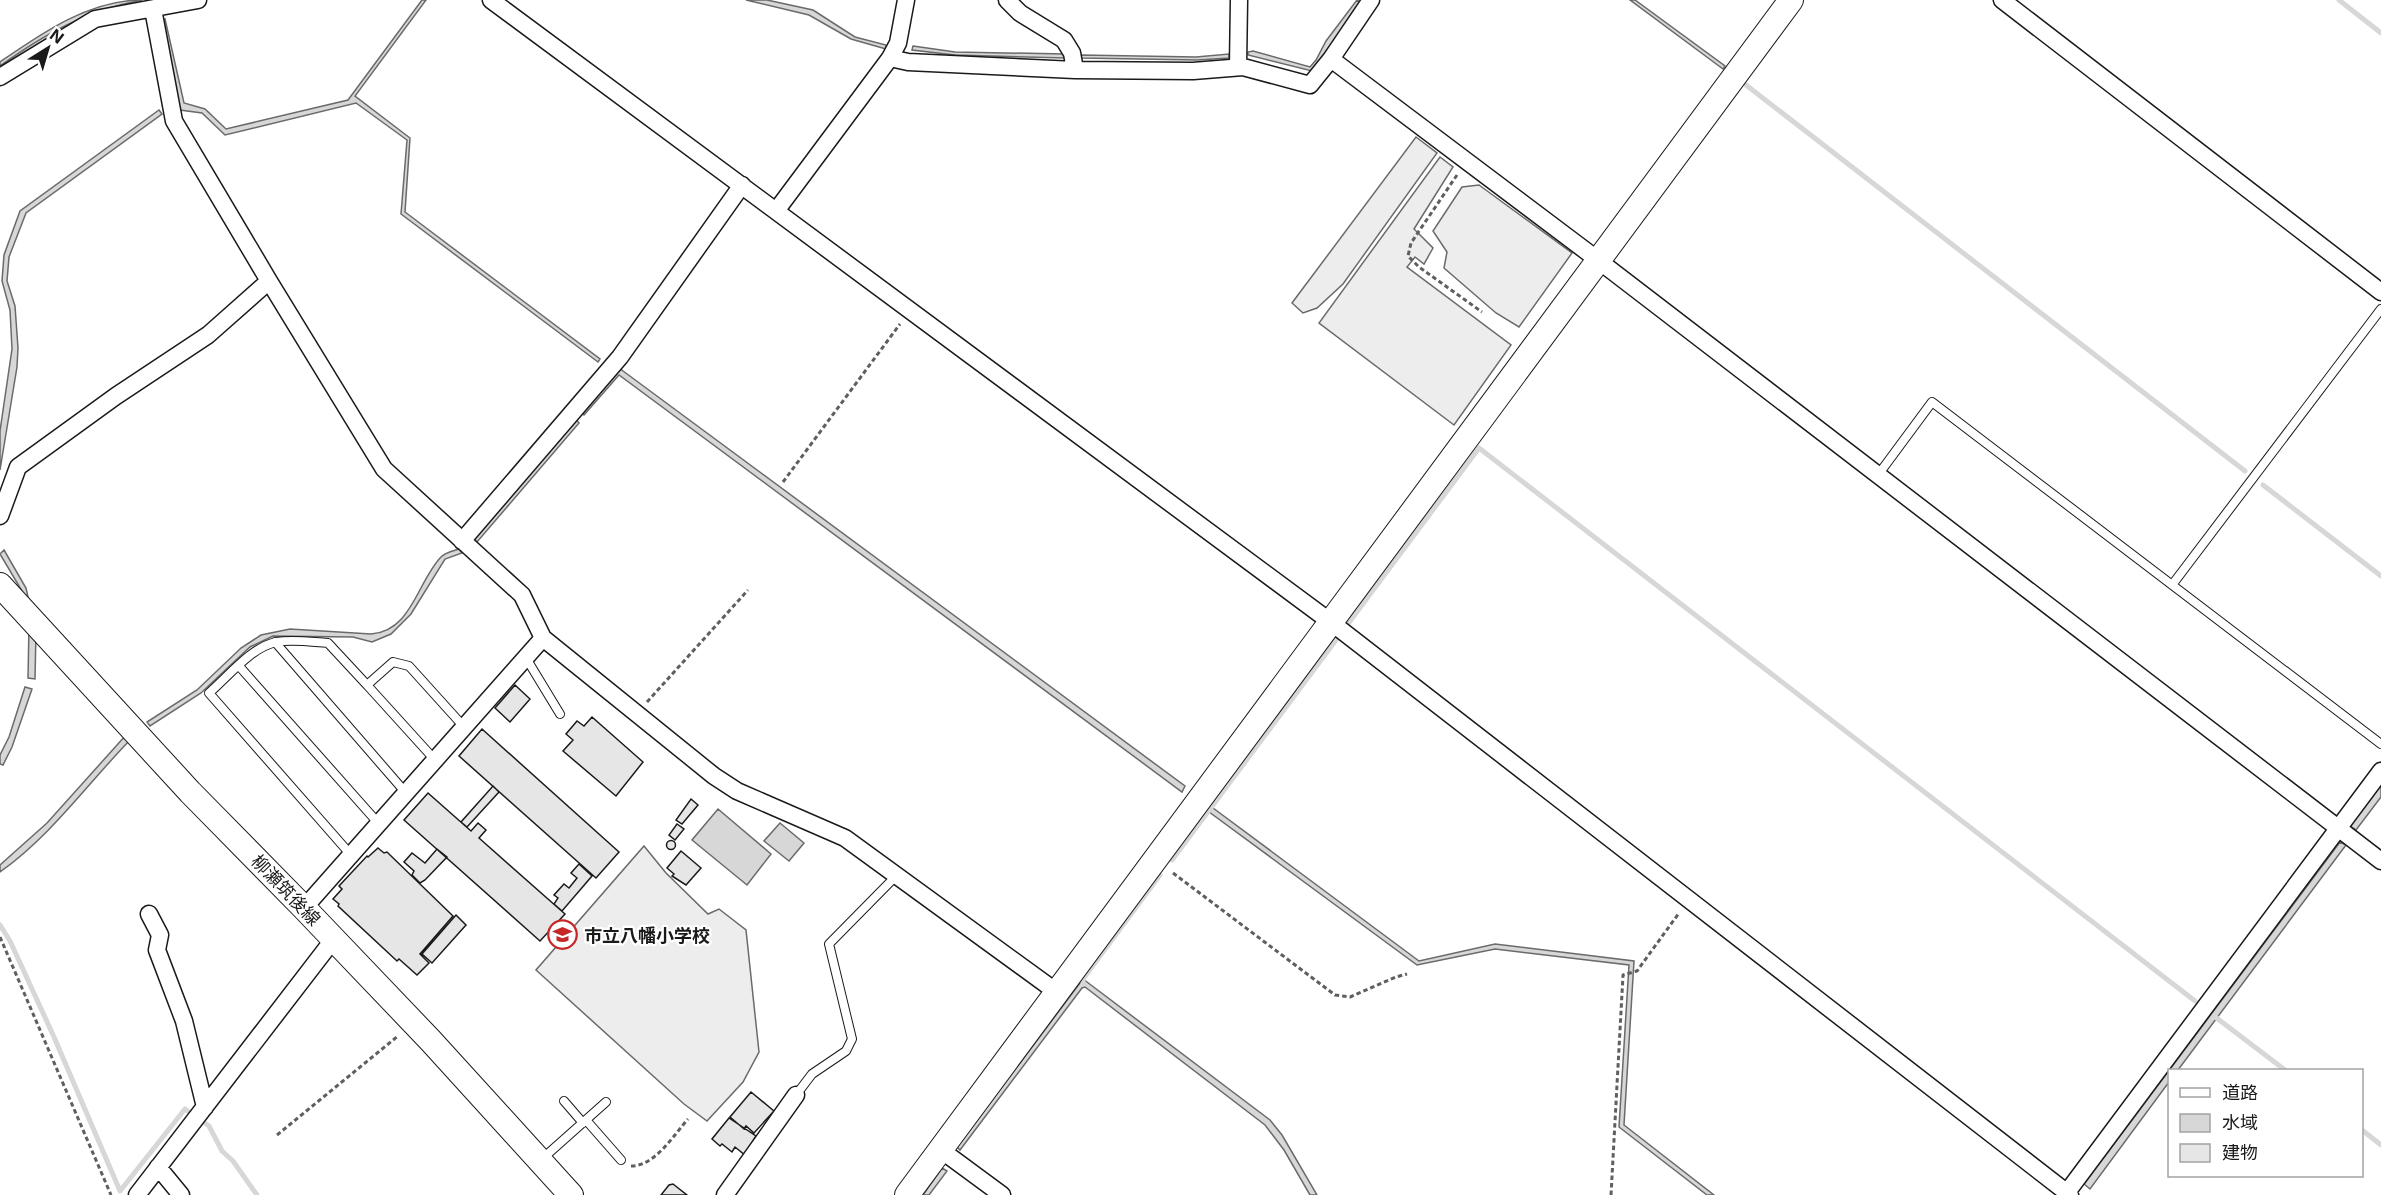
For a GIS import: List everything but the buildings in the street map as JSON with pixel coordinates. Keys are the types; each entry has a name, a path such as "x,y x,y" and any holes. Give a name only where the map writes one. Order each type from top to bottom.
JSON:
{"street":[{"path":"0,77 95,19 198,0"},
{"path":"776,211 890,58 898,43 906,0"},
{"path":"1007,0 1020,13 1064,40 1072,53 1075,70"},
{"path":"1238,68 1239,0"},
{"path":"890,58 908,62 1075,70 1193,71 1238,68 1310,85 1331,59 1371,0"},
{"path":"907,1195 1791,0"},
{"path":"2002,0 2381,292"},
{"path":"497,2 1332,623 2067,1194 2381,771"},
{"path":"153,9 174,121 384,469 522,595 543,638 714,776 737,791 845,838 898,874 1058,993"},
{"path":"1331,59 1598,260 2381,861"},
{"path":"462,541 620,357 742,185"},
{"path":"0,516 18,467 116,396 208,335 269,280"},
{"name":"柳瀬筑後線","path":"0,585 190,792 414,1020 540,1161 565,1193"},
{"path":"304,908 543,638"},
{"path":"149,914 160,934 157,950 184,1021 205,1107"},
{"path":"136,1195 333,940"},
{"path":"725,1195 796,1095"},
{"path":"940,1150 1002,1195"},
{"path":"158,1167 181,1195"}],"lane":[{"path":"2172,585 2381,309"},
{"path":"1878,475 1932,402 2381,744"},
{"path":"351,855 209,693 256,651 275,642 293,640 328,643 436,761"},
{"path":"275,642 406,793"},
{"path":"526,657 560,714"},
{"path":"367,685 393,662 409,666 465,728"},
{"path":"239,666 379,824"},
{"path":"796,1095 812,1074 846,1051 852,1040 829,944 898,874"},
{"path":"564,1101 621,1160"},
{"path":"540,1161 606,1102"}],"path":[{"path":"1466,161 1411,243 1408,256 1419,267 1482,312"},
{"path":"783,482 911,311"},
{"path":"637,713 748,590"},
{"path":"1156,860 1335,995 1350,997 1396,976 1407,974"},
{"path":"1611,1195 1623,975 1637,971 1689,900"},
{"path":"0,937 111,1195"},
{"path":"277,1135 414,1020"},
{"path":"621,1160 633,1166 644,1165 659,1152 688,1119"}],"shaded area":[{"path":"1416,137 1437,153 1343,284 1317,308 1303,313 1292,303"},
{"path":"1440,157 1453,167 1414,229 1433,248 1424,264 1415,257 1407,267 1511,345 1454,425 1319,323"},
{"path":"1479,185 1572,253 1519,327 1496,313 1444,268 1447,252 1433,231 1462,187"},
{"path":"644,846 666,873 708,914 719,909 746,930 759,1052 743,1082 707,1121 684,1104 536,970"}],"water":[{"path":"142,0 103,10 67,25 0,66 0,62 16,51 67,20 103,6 122,1"},
{"path":"422,0 426,0 355,96 410,138 405,212 600,359 598,362 401,214 407,140 356,103 225,135 202,113 180,110 160,20 165,19 184,103 205,109 226,129 348,100"},
{"path":"746,0 767,0 813,10 855,37 886,45 886,49 851,39 809,15"},
{"path":"1357,0 1361,3 1312,71 1248,55 1248,52 1253,51 1310,67 1326,41"},
{"path":"1630,0 1635,0 1725,66 1723,69"},
{"path":"913,46 955,52 1065,54 1066,58 955,55 912,50"},
{"path":"1229,54 1229,58 1197,60 1081,58 1081,55 1196,57"},
{"path":"159,110 162,114 26,213 9,257 7,281 15,306 18,348 0,470 0,431 12,349 10,310 2,281 4,255 20,211"},
{"path":"619,368 1185,786 1182,792 619,375 584,415 580,412"},
{"path":"575,418 579,423 477,542 474,539"},
{"path":"459,549 462,553 445,559 411,614 391,634 372,642 353,637 273,636 250,647 201,693 150,726 147,722 197,690 241,648 261,635 290,629 371,634 385,631 405,615 441,557"},
{"path":"4,550 26,588 36,632 35,679 28,678 29,625 22,591 0,554"},
{"path":"25,687 32,689 12,747 3,765 0,764 0,755 9,737"},
{"path":"126,735 131,739 53,826 19,858 0,872 0,865 47,823"},
{"path":"2381,785 2381,797 2356,830 2350,826"},
{"path":"1209,805 1419,961 1495,944 1634,961 1624,1125 1714,1195 1707,1195 1619,1127 1629,965 1495,949 1417,965 1205,809"},
{"path":"718,809 771,854 747,885 692,840"},
{"path":"780,823 804,843 789,861 764,841"},
{"path":"2340,842 2346,845 2179,1069 2170,1069"},
{"path":"1083,979 1270,1120 1282,1135 1317,1195 1310,1195 1284,1150 1265,1125 1085,987 960,1150 957,1147"},
{"path":"2168,1072 2168,1083 2090,1189 2084,1184"},
{"path":"942,1168 947,1171 929,1195 923,1195"}],"waterway":[{"path":"2339,0 2381,33"},
{"path":"1746,85 2245,471"},
{"path":"1172,860 1479,448 2195,1001"},
{"path":"2263,485 2381,576"},
{"path":"1083,983 1083,979 1160,875"},
{"path":"0,925 10,941 54,1037 120,1191 185,1109 189,1112"},
{"path":"2214,1016 2284,1069"},
{"path":"199,1119 209,1126 222,1151 233,1161 257,1195"},
{"path":"2363,1131 2381,1145"}],"place":[{"name":"市立八幡小学校","path":"563,935"}]}
